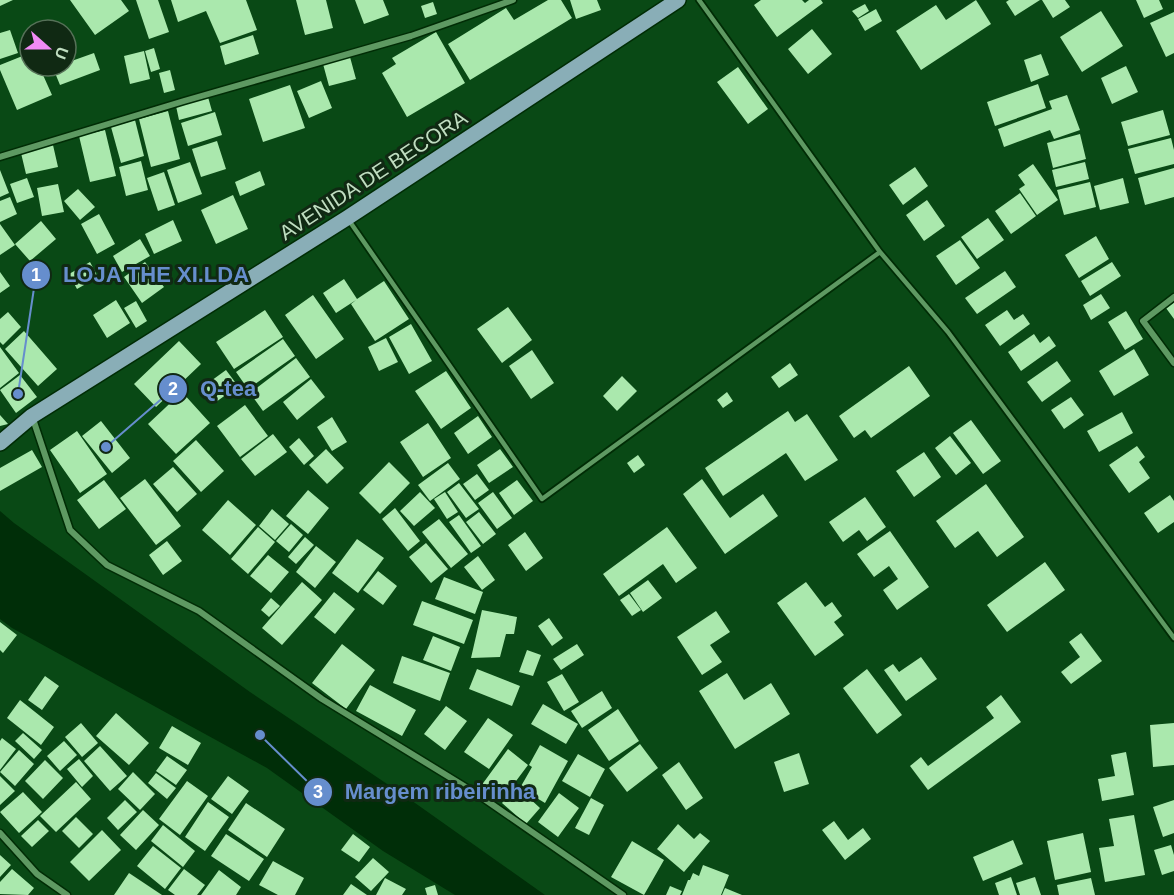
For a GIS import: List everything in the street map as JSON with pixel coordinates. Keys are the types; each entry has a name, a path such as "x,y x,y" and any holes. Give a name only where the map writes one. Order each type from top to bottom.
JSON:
{"main road":[{"name":"AVENIDA DE BECORA","path":"0,443 32,416 347,218 678,0"}],"street":[{"path":"0,157 411,36 513,0"},
{"path":"1174,297 1143,321 1174,363"},
{"path":"32,416 70,530 107,565 198,611 322,699 477,794 623,895"},
{"path":"0,833 37,874 67,895"}],"lane":[{"path":"699,0 880,252 955,342 1174,638"},
{"path":"347,218 542,499 880,252"}],"shaded area":[{"path":"0,511 250,692 408,798 545,895 455,895 383,851 267,768 12,628 0,619"}],"building":[{"path":"0,0 13,0 0,6"},
{"path":"70,0 121,0 129,11 95,35"},
{"path":"136,0 158,0 169,32 149,39"},
{"path":"171,0 246,0 257,30 220,43 206,11 178,22"},
{"path":"296,0 326,0 333,28 305,35"},
{"path":"355,0 383,0 389,15 364,24"},
{"path":"548,0 561,0 572,18 470,80 448,44 506,8 514,20"},
{"path":"570,0 597,0 601,10 576,19"},
{"path":"761,0 802,0 805,3 809,0 821,0 823,3 777,37 754,5"},
{"path":"976,0 991,24 921,70 896,31 936,5 946,20"},
{"path":"1009,0 1040,0 1015,16 1006,2"},
{"path":"1042,0 1065,0 1070,7 1053,18"},
{"path":"1136,0 1159,0 1163,9 1144,18"},
{"path":"433,2 437,14 425,18 421,6"},
{"path":"865,4 869,11 858,18 852,11"},
{"path":"876,9 882,21 865,31 858,19"},
{"path":"1101,11 1123,46 1082,72 1060,37"},
{"path":"1174,12 1174,53 1166,57 1150,23"},
{"path":"812,29 832,54 808,74 788,49"},
{"path":"10,30 18,53 0,59 0,33"},
{"path":"436,32 465,83 407,117 382,73 396,64 392,58"},
{"path":"253,35 259,54 225,65 220,46"},
{"path":"154,48 160,69 151,72 145,51"},
{"path":"144,51 150,79 130,84 124,56"},
{"path":"94,53 100,70 60,85 57,78 78,78 78,59"},
{"path":"1041,54 1049,75 1031,82 1024,60"},
{"path":"350,57 356,79 329,86 323,64"},
{"path":"18,58 18,78 44,78 52,95 17,110 0,65"},
{"path":"1126,66 1138,92 1112,104 1101,78"},
{"path":"738,67 768,109 748,124 717,82"},
{"path":"170,70 175,90 164,93 159,73"},
{"path":"321,81 332,108 309,118 297,91"},
{"path":"1038,84 1046,108 995,126 987,102"},
{"path":"290,85 305,128 263,142 249,99"},
{"path":"1067,95 1080,130 1054,139 1050,130 1004,147 998,129 1052,109 1049,101"},
{"path":"208,97 212,111 179,120 176,106"},
{"path":"1163,110 1170,135 1128,146 1121,122"},
{"path":"168,111 180,159 151,167 139,119"},
{"path":"215,112 222,135 188,146 181,123"},
{"path":"135,120 144,156 121,163 111,127"},
{"path":"105,130 116,176 90,182 79,136"},
{"path":"1080,134 1086,159 1053,168 1047,143"},
{"path":"1171,138 1174,164 1135,174 1128,149"},
{"path":"217,141 226,169 201,177 192,149"},
{"path":"53,145 58,167 26,174 21,153"},
{"path":"141,161 148,190 126,196 119,167"},
{"path":"190,162 202,194 178,203 167,170"},
{"path":"1085,162 1089,179 1056,187 1052,170"},
{"path":"1033,164 1058,200 1037,215 1019,189 1025,185 1018,175"},
{"path":"915,167 928,186 903,205 889,185"},
{"path":"1174,168 1174,197 1145,205 1138,178"},
{"path":"0,170 9,193 0,197"},
{"path":"260,171 265,185 240,196 235,182"},
{"path":"164,172 175,205 158,211 147,178"},
{"path":"27,178 34,197 17,203 10,184"},
{"path":"1123,178 1129,203 1100,210 1094,186"},
{"path":"1090,182 1096,207 1064,215 1057,190"},
{"path":"58,184 64,212 42,216 37,188"},
{"path":"78,189 95,207 80,220 64,201"},
{"path":"1020,193 1036,216 1011,234 995,211"},
{"path":"233,195 248,229 216,244 201,210"},
{"path":"10,197 17,214 0,222 0,201"},
{"path":"927,200 945,226 924,241 906,215"},
{"path":"99,214 115,244 97,254 81,224"},
{"path":"988,218 1004,240 977,259 961,237"},
{"path":"173,220 182,241 154,254 145,234"},
{"path":"41,221 56,239 30,261 15,244"},
{"path":"0,224 15,245 0,255"},
{"path":"1096,236 1109,259 1079,278 1065,255"},
{"path":"140,239 150,256 122,272 113,256"},
{"path":"960,240 980,268 956,285 936,256"},
{"path":"90,262 98,277 77,289 69,274"},
{"path":"145,262 164,287 142,303 124,277"},
{"path":"1112,262 1121,276 1090,296 1081,281"},
{"path":"1005,271 1016,287 977,314 965,298"},
{"path":"0,272 10,286 0,293"},
{"path":"344,279 357,299 384,281 409,319 375,341 351,304 356,300 336,313 323,293"},
{"path":"1101,294 1110,308 1091,320 1083,305"},
{"path":"313,295 344,339 316,359 285,315"},
{"path":"116,300 130,323 107,338 93,315"},
{"path":"136,301 147,321 136,328 124,308"},
{"path":"1174,302 1174,319 1166,308"},
{"path":"508,307 532,340 502,363 477,329"},
{"path":"265,310 283,337 234,369 216,342"},
{"path":"1007,310 1014,320 1023,314 1030,324 1000,346 985,325"},
{"path":"1126,311 1143,339 1125,350 1108,322"},
{"path":"8,312 21,327 3,345 0,342 0,319"},
{"path":"411,324 432,361 409,374 389,337"},
{"path":"24,331 57,369 38,386 5,349"},
{"path":"1034,334 1040,343 1049,336 1056,346 1021,371 1008,352"},
{"path":"386,338 398,362 379,371 368,347"},
{"path":"283,339 295,356 248,389 236,372"},
{"path":"179,341 201,364 156,407 134,384"},
{"path":"0,347 19,373 0,388"},
{"path":"1134,349 1149,375 1114,396 1099,371"},
{"path":"532,350 554,383 531,399 509,366"},
{"path":"296,358 310,377 263,411 250,393"},
{"path":"1057,361 1071,381 1042,402 1027,382"},
{"path":"790,363 798,375 779,388 771,377"},
{"path":"909,366 930,396 871,438 865,430 854,438 839,416"},
{"path":"226,370 238,386 216,402 204,386"},
{"path":"446,371 471,408 441,429 415,391"},
{"path":"20,375 37,397 16,413 0,390"},
{"path":"622,376 637,391 617,411 603,396"},
{"path":"311,379 325,397 297,420 283,402"},
{"path":"182,392 210,423 176,454 148,424"},
{"path":"727,392 733,401 723,408 717,400"},
{"path":"1071,397 1084,415 1064,429 1051,410"},
{"path":"245,405 268,436 240,457 217,426"},
{"path":"788,411 795,422 807,414 838,460 805,481 786,453 723,496 705,468"},
{"path":"1122,412 1133,433 1099,452 1087,431"},
{"path":"0,415 8,424 0,426"},
{"path":"478,416 492,437 468,454 454,433"},
{"path":"332,417 347,442 332,451 317,427"},
{"path":"971,420 1001,461 983,474 953,433"},
{"path":"101,421 130,458 112,473 82,436"},
{"path":"428,423 451,458 423,477 400,442"},
{"path":"77,431 107,474 80,493 50,450"},
{"path":"273,434 287,452 255,476 241,459"},
{"path":"950,436 971,463 956,475 935,448"},
{"path":"299,438 314,456 304,465 289,447"},
{"path":"196,440 224,471 201,492 173,461"},
{"path":"1137,446 1145,457 1139,462 1150,478 1129,493 1109,465"},
{"path":"326,449 344,468 327,484 309,465"},
{"path":"500,449 513,467 489,483 477,465"},
{"path":"32,450 42,467 0,491 0,468"},
{"path":"924,452 941,477 914,497 896,471"},
{"path":"638,455 645,465 634,473 627,463"},
{"path":"389,462 410,483 380,514 359,493"},
{"path":"448,463 460,479 430,501 418,485"},
{"path":"173,467 197,494 177,512 153,484"},
{"path":"477,474 489,490 475,500 463,484"},
{"path":"145,479 181,526 156,545 120,498"},
{"path":"702,479 730,518 763,494 778,516 725,554 683,494"},
{"path":"104,480 126,509 99,529 77,500"},
{"path":"517,480 533,501 514,515 499,493"},
{"path":"459,483 479,509 466,518 447,492"},
{"path":"986,484 1024,537 997,557 978,531 955,548 936,521"},
{"path":"308,490 329,508 308,534 286,516"},
{"path":"420,492 435,508 414,526 400,511"},
{"path":"445,492 458,512 447,519 434,499"},
{"path":"493,492 512,518 497,529 478,503"},
{"path":"1170,495 1174,501 1174,522 1158,533 1144,513"},
{"path":"865,497 886,527 867,541 859,530 843,542 829,522"},
{"path":"228,500 256,525 230,555 202,530"},
{"path":"395,508 420,541 408,551 382,519"},
{"path":"272,509 289,524 275,540 259,526"},
{"path":"479,512 496,534 483,544 466,522"},
{"path":"459,515 481,546 471,553 449,522"},
{"path":"439,519 468,554 451,568 422,532"},
{"path":"291,524 303,535 289,552 276,541"},
{"path":"258,527 275,542 248,574 231,559"},
{"path":"667,527 697,568 676,583 663,564 619,596 603,574"},
{"path":"890,531 929,587 897,610 883,590 898,579 889,566 874,577 857,554"},
{"path":"525,532 543,558 526,571 508,545"},
{"path":"305,537 314,545 296,564 288,557"},
{"path":"357,539 384,558 358,593 332,573"},
{"path":"167,541 182,561 163,575 149,555"},
{"path":"426,543 448,569 431,583 409,557"},
{"path":"316,546 336,562 315,588 296,572"},
{"path":"268,555 289,572 271,593 250,576"},
{"path":"478,556 495,580 482,590 464,567"},
{"path":"1045,562 1065,590 1007,632 987,605"},
{"path":"378,571 397,586 383,605 363,590"},
{"path":"444,577 483,592 475,614 435,599"},
{"path":"648,580 662,598 643,612 630,593"},
{"path":"302,582 322,600 282,645 262,628"},
{"path":"806,582 825,607 832,602 842,616 834,622 844,635 815,656 777,603"},
{"path":"334,592 355,609 335,634 314,617"},
{"path":"629,594 641,610 632,616 620,600"},
{"path":"271,598 280,606 269,617 261,610"},
{"path":"422,601 473,620 464,644 413,625"},
{"path":"482,610 517,617 514,634 506,634 500,657 471,658"},
{"path":"716,611 730,632 710,645 722,662 702,675 677,637"},
{"path":"549,618 563,638 552,646 538,626"},
{"path":"0,622 17,635 3,653 0,650"},
{"path":"1081,633 1102,661 1071,684 1061,672 1080,657 1069,642"},
{"path":"433,636 460,647 451,671 423,660"},
{"path":"342,644 375,670 346,709 312,683"},
{"path":"577,644 584,655 561,670 553,659"},
{"path":"527,650 541,655 533,676 519,672"},
{"path":"402,656 450,673 440,701 393,683"},
{"path":"921,657 937,679 906,701 884,670 893,664 899,672"},
{"path":"477,669 520,686 512,706 469,689"},
{"path":"867,669 902,715 877,734 843,688"},
{"path":"727,673 744,700 771,683 790,714 735,749 699,691"},
{"path":"562,674 579,702 564,711 547,682"},
{"path":"45,676 59,686 42,710 28,700"},
{"path":"370,685 416,710 402,736 356,711"},
{"path":"602,691 612,708 582,728 571,711"},
{"path":"1001,695 1021,722 928,790 910,766 921,757 928,766 994,718 986,707"},
{"path":"20,700 54,727 41,745 7,718"},
{"path":"543,704 578,724 566,744 531,724"},
{"path":"446,706 467,721 445,750 424,734"},
{"path":"618,709 639,741 609,761 588,730"},
{"path":"116,713 149,743 129,765 96,736"},
{"path":"488,718 513,735 489,769 464,752"},
{"path":"81,723 98,743 82,757 65,737"},
{"path":"1174,723 1174,765 1153,767 1150,725"},
{"path":"172,726 201,743 188,765 159,748"},
{"path":"23,733 42,750 34,759 15,741"},
{"path":"2,738 16,749 0,770 0,741"},
{"path":"64,741 77,755 60,771 47,756"},
{"path":"640,744 658,768 627,792 609,768"},
{"path":"540,745 568,761 545,803 520,788 532,767 529,765"},
{"path":"100,746 127,776 110,791 84,761"},
{"path":"508,749 528,765 501,801 481,786"},
{"path":"19,750 34,764 15,786 0,772"},
{"path":"1126,752 1134,795 1102,801 1098,779 1115,776 1111,755"},
{"path":"799,753 809,784 784,792 774,762"},
{"path":"578,754 605,769 590,797 562,781"},
{"path":"167,756 187,770 176,785 156,771"},
{"path":"79,759 93,776 82,787 67,769"},
{"path":"45,760 63,778 43,799 25,781"},
{"path":"679,762 703,798 686,810 662,775"},
{"path":"133,772 155,794 140,810 118,789"},
{"path":"156,773 176,788 167,799 148,783"},
{"path":"0,776 15,791 0,805"},
{"path":"228,776 249,791 232,814 211,799"},
{"path":"187,781 208,796 180,835 159,819"},
{"path":"76,782 91,799 56,832 40,816"},
{"path":"516,786 540,808 526,824 502,803"},
{"path":"23,792 42,812 19,833 0,812"},
{"path":"559,793 579,808 558,837 538,822"},
{"path":"591,798 604,805 589,835 575,828"},
{"path":"125,800 137,812 118,830 107,818"},
{"path":"1174,800 1174,833 1163,837 1153,807"},
{"path":"208,802 229,817 205,851 185,837"},
{"path":"246,803 285,829 267,857 228,830"},
{"path":"143,810 159,825 136,850 120,835"},
{"path":"1134,815 1145,875 1105,882 1099,848 1114,846 1109,819"},
{"path":"76,817 93,834 79,848 62,831"},
{"path":"38,820 49,831 32,847 21,836"},
{"path":"834,821 848,840 863,828 871,839 845,860 822,830"},
{"path":"678,824 694,839 700,833 710,841 684,872 657,849"},
{"path":"163,825 195,851 183,867 151,841"},
{"path":"102,830 121,850 89,881 70,862"},
{"path":"1083,833 1091,872 1055,880 1047,841"},
{"path":"226,834 264,859 249,881 211,856"},
{"path":"353,834 370,847 359,862 341,850"},
{"path":"1013,840 1023,864 983,881 973,857"},
{"path":"632,841 664,860 644,895 611,877"},
{"path":"1171,845 1174,855 1174,871 1162,875 1154,850"},
{"path":"153,846 181,868 165,889 137,866"},
{"path":"0,855 11,865 0,877"},
{"path":"373,858 389,872 371,891 355,877"},
{"path":"273,861 304,878 295,895 278,895 259,885"},
{"path":"703,865 729,875 721,895 682,895 688,880 693,873 699,876"},
{"path":"12,869 34,888 28,895 0,894 0,882"},
{"path":"184,869 205,885 197,895 175,895 168,890"},
{"path":"219,870 241,887 236,895 201,895"},
{"path":"129,873 162,895 114,895"},
{"path":"1011,877 1017,895 999,895 995,883"},
{"path":"1035,877 1041,895 1020,895 1016,883"},
{"path":"385,878 406,889 402,895 376,895"},
{"path":"1091,878 1095,895 1059,895 1057,885"},
{"path":"351,884 367,895 343,895"},
{"path":"435,885 438,895 427,895 425,888"},
{"path":"670,886 682,891 680,895 666,895"},
{"path":"725,888 742,895 722,895"}],"place":[{"name":"LOJA THE XI.LDA","path":"18,394"},
{"name":"Q-tea","path":"106,447"},
{"name":"Margem ribeirinha","path":"260,735"}]}
